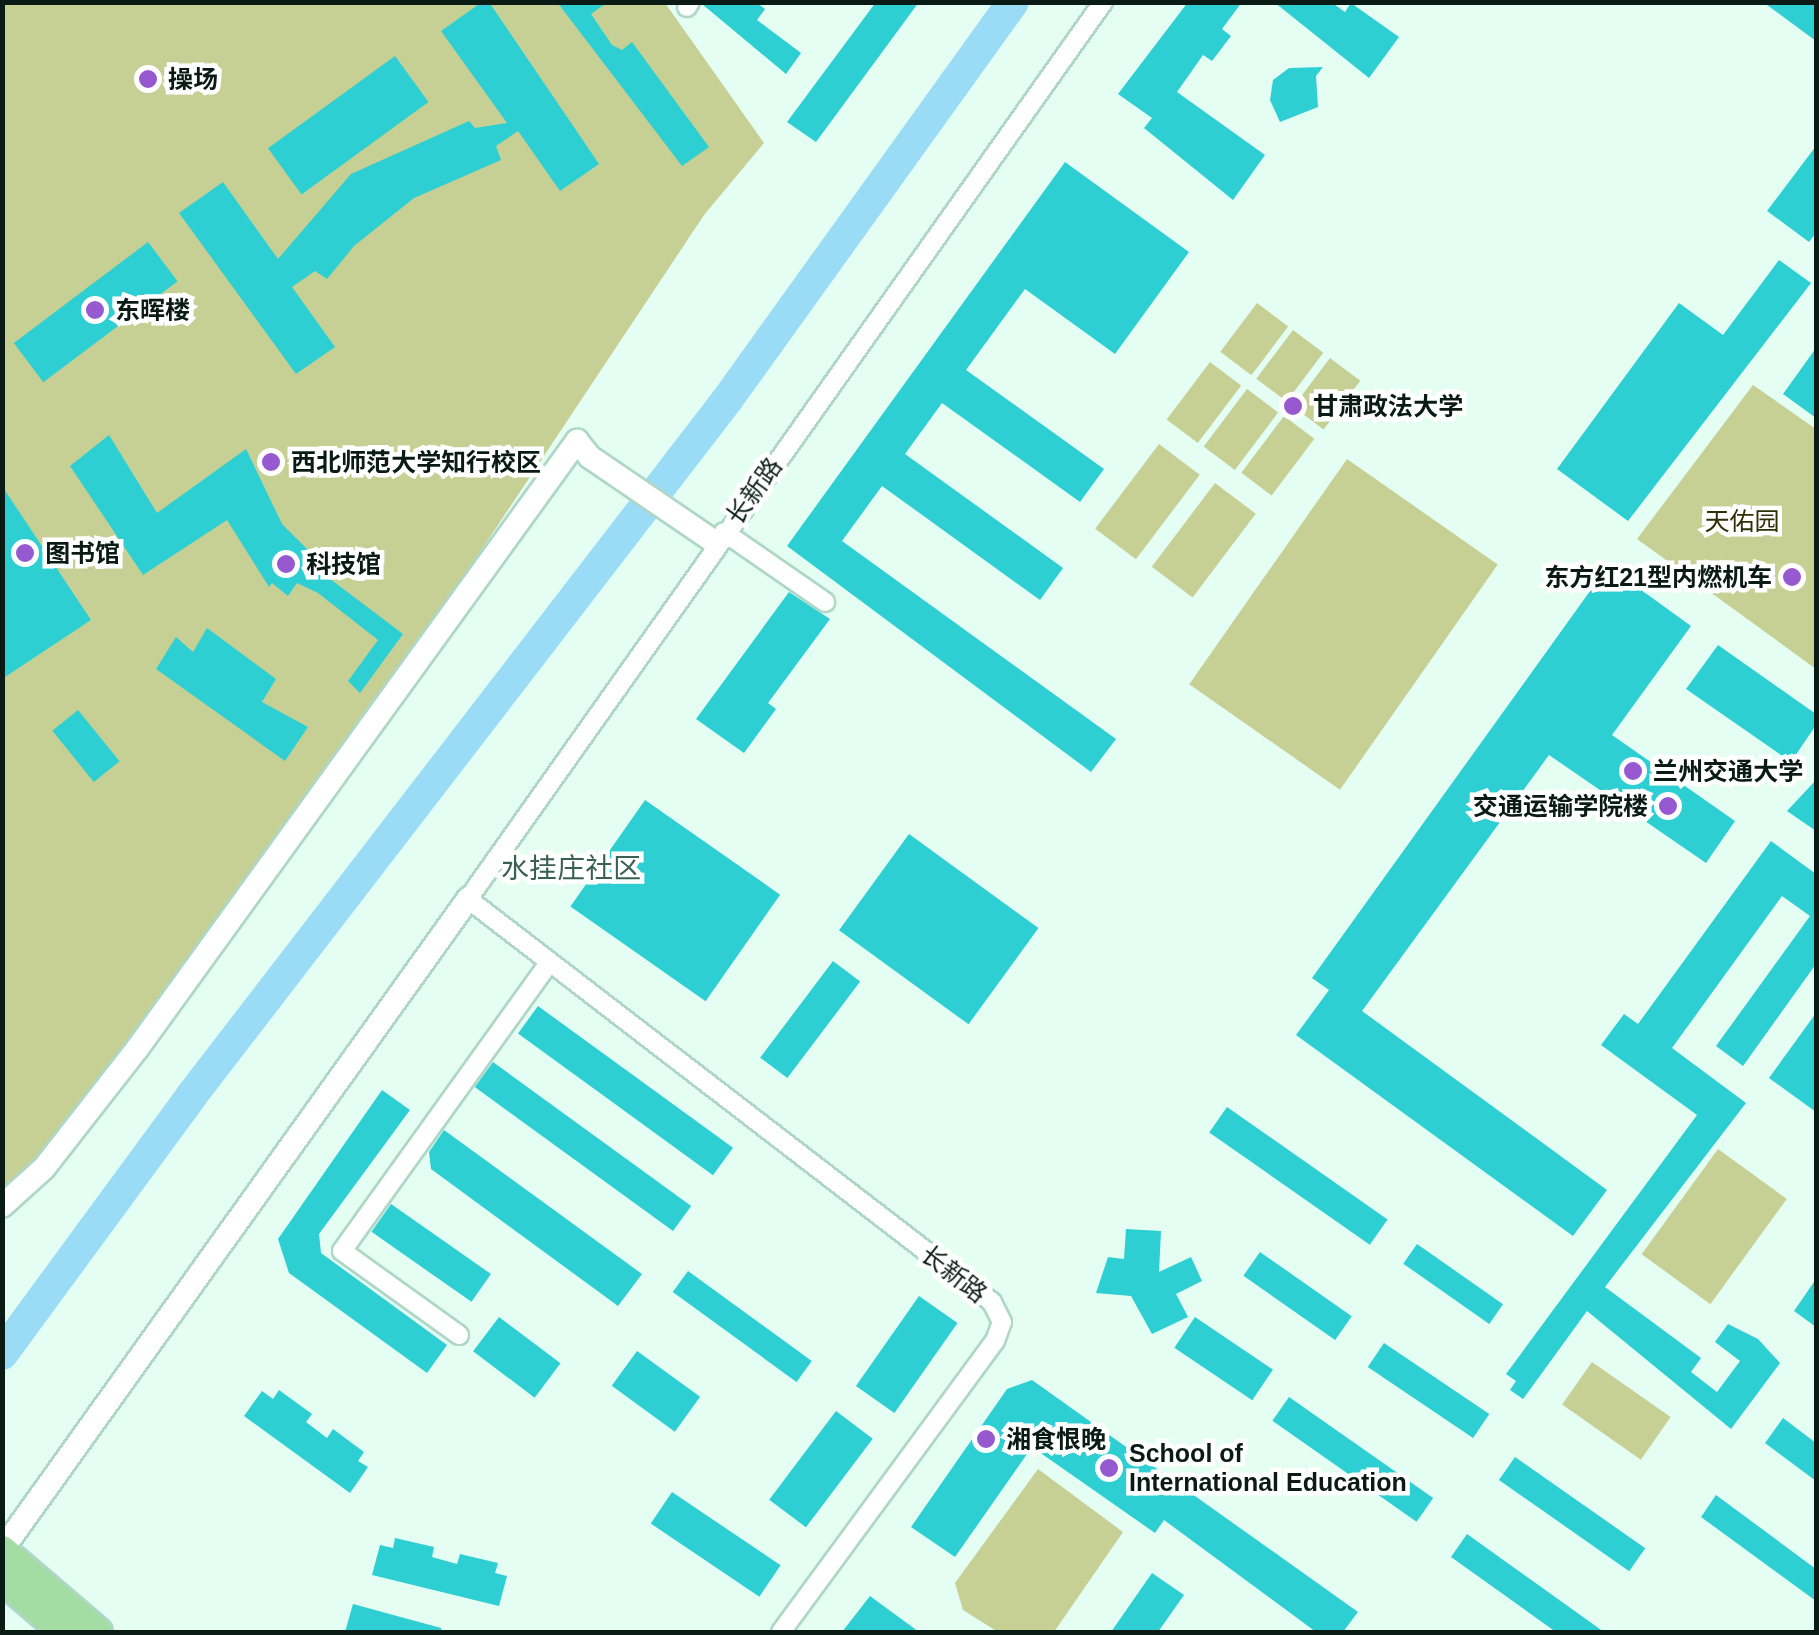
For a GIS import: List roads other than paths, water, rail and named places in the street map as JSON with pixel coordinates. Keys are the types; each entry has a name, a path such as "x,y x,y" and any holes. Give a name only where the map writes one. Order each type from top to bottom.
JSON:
{"main road":[{"path":"2,1550 98,1632"},
{"path":"2,1579 64,1632"}],"street":[{"name":"长新路","path":"781,1632 984,1357 1002,1322 992,1302 468,899 720,538 1104,2"},
{"path":"2,1206 44,1168 138,1049 578,440 618,476 667,509 825,602"},
{"path":"2,1550 468,899"},
{"path":"458,1334 342,1251 548,962"}],"waterway":[{"path":"2,1354 192,1095 727,400 1013,2"}],"place":[{"name":"操场","path":"148,79"},
{"name":"东晖楼","path":"95,310"},
{"name":"甘肃政法大学","path":"1293,406"},
{"name":"西北师范大学知行校区","path":"271,462"},
{"name":"图书馆","path":"25,553"},
{"name":"科技馆","path":"286,564"},
{"name":"东方红21型内燃机车","path":"1792,577"},
{"name":"兰州交通大学","path":"1633,771"},
{"name":"交通运输学院楼","path":"1668,806"},
{"name":"湘食恨晚","path":"986,1439"},
{"name":"School of International Education","path":"1109,1468"}],"district":[{"name":"水挂庄社区","path":"571,869"}],"park label":[{"name":"天佑园","path":"1742,521"}]}
